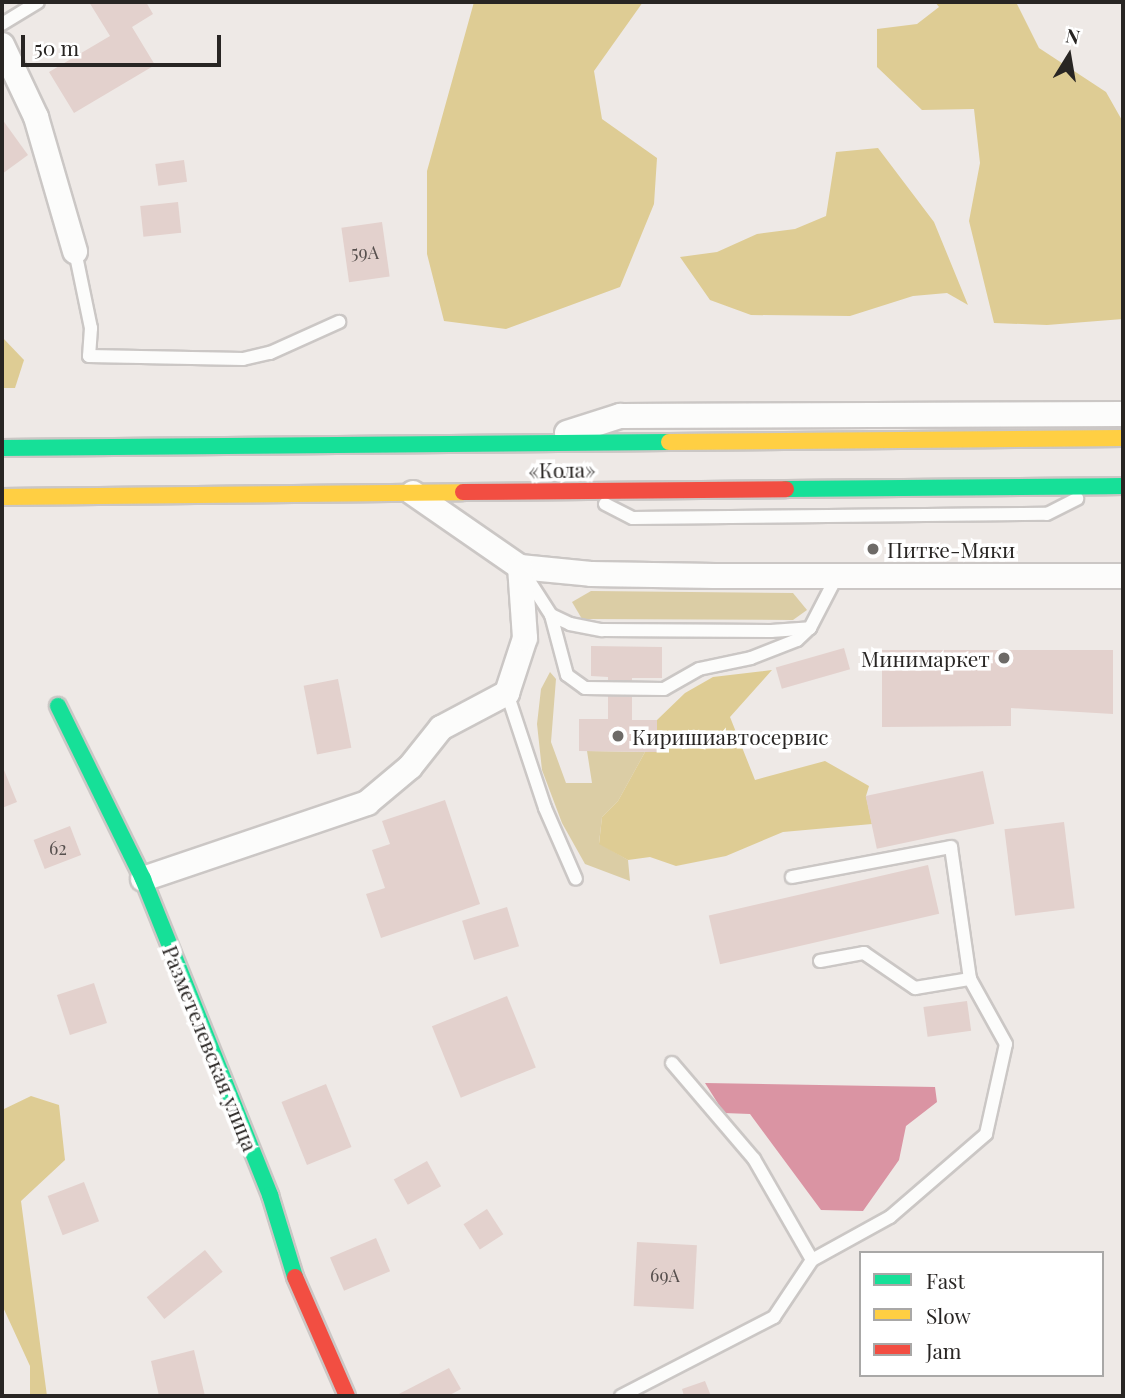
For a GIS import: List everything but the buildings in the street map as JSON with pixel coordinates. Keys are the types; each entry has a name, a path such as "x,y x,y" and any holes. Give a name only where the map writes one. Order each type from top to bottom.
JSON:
{"main road":[{"path":"2,438 32,447"},
{"name":"«Кола»","path":"2,448 544,441 1123,439"},
{"name":"«Кола»","path":"2,496 1123,486"},
{"name":"Разметелевская улица","path":"58,706 143,879 270,1195 298,1289 347,1396"}],"street":[{"path":"2,45 36,117 75,251"},
{"path":"544,441 620,416 1123,414"},
{"path":"413,492 520,567 590,574 1123,576"},
{"path":"143,879 367,803 410,767 441,728 508,693 525,638 520,567"}],"lane":[{"path":"2,23 38,2"},
{"path":"75,251 90,318 89,356 243,359 270,353 339,322"},
{"path":"576,490 633,518 1047,514 1104,486"},
{"path":"520,567 551,615 567,675 585,688 664,689 699,668 751,658 797,640 810,628 837,576"},
{"path":"551,615 602,630 810,628"},
{"path":"508,693 545,808 576,879"},
{"path":"621,1396 774,1317 812,1260 890,1217 986,1134 1006,1044 970,979 951,847 792,877"},
{"path":"820,961 864,953 915,988 970,979"},
{"path":"672,1063 754,1160 812,1260"}],"shaded area":[{"path":"474,2 643,2 594,71 602,119 657,158 654,204 620,287 506,329 444,321 427,254 427,171"},
{"path":"935,2 1016,2 1039,48 1106,92 1123,122 1123,319 1047,325 994,323 969,221 980,163 974,109 922,110 877,67 877,29 917,24 939,7"},
{"path":"878,148 934,222 968,305 947,293 913,296 850,316 751,315 710,300 680,257 717,252 757,234 795,229 826,216 836,152"},
{"path":"2,337 24,360 15,388 2,388"},
{"path":"591,591 793,593 807,610 793,620 582,619 572,602"},
{"path":"772,670 730,717 755,780 825,761 869,786 866,796 872,824 783,832 726,856 676,866 650,857 628,860 599,844 602,817 618,801 645,752 657,751 657,720 685,693 713,677"},
{"path":"550,672 556,679 551,742 566,783 592,783 587,751 645,752 618,801 602,817 599,843 628,860 630,881 585,864 562,823 542,770 537,724 541,689"},
{"path":"705,1083 935,1087 937,1102 906,1126 899,1160 863,1211 821,1210 750,1114 724,1113"},
{"path":"31,1096 59,1105 65,1160 21,1201 47,1396 30,1396 30,1366 2,1305 2,1110"}],"traffic: fast":[{"path":"2,448 669,442"},
{"path":"786,489 1123,486"},
{"path":"58,706 143,879 270,1195 295,1277"}],"traffic: slow":[{"path":"669,442 1123,438"},
{"path":"2,497 463,492"}],"traffic: jam":[{"path":"463,492 786,489"},
{"path":"295,1277 347,1396"}],"place":[{"name":"Питке-Мяки","path":"873,549"},
{"name":"Минимаркет","path":"1004,658"},
{"name":"Киришиавтосервис","path":"618,736"}]}
